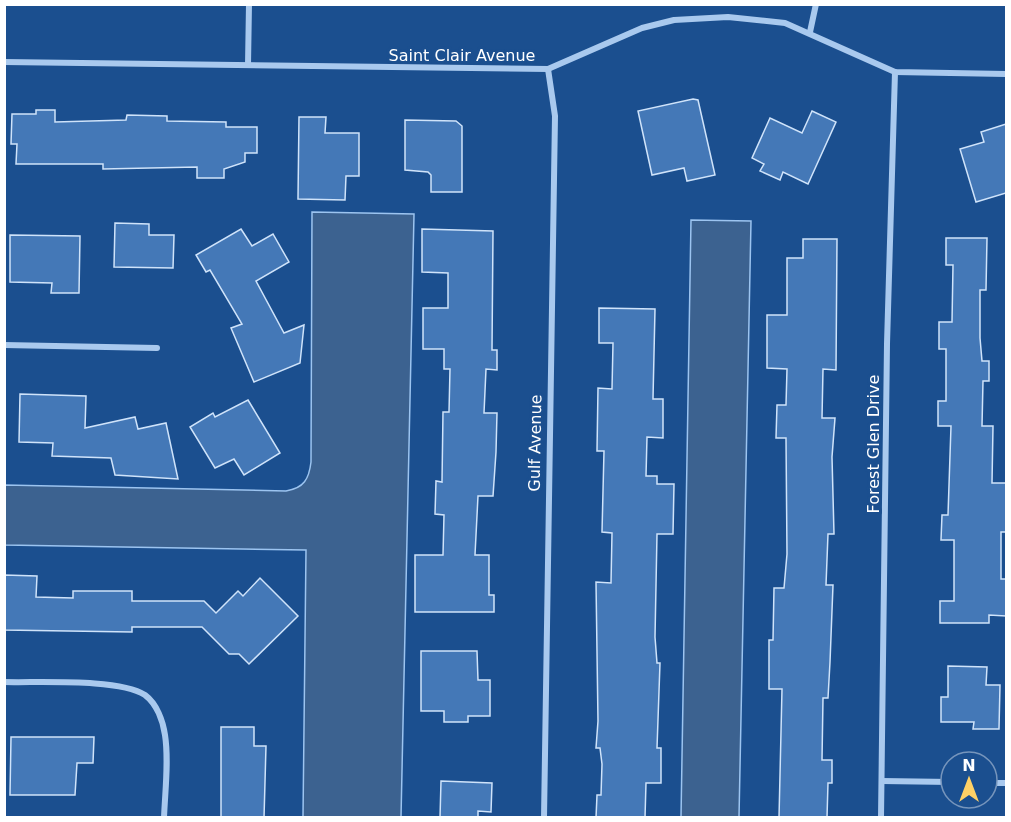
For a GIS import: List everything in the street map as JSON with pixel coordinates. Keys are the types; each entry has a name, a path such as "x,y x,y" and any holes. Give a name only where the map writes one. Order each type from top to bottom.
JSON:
{"street":[{"path":"248,65 249,4"},
{"path":"810,32 816,4"},
{"name":"Saint Clair Avenue","path":"4,62 548,69 615,38 674,20 701,17 756,18 784,23 810,32 895,72 1006,74"},
{"name":"Gulf Avenue","path":"544,818 555,116 548,69"},
{"name":"Forest Glen Drive","path":"881,818 887,344 895,72"},
{"path":"4,345 157,348"},
{"path":"4,682 101,684 123,687 145,696 160,715 165,736 164,818"},
{"path":"882,781 939,782"}],"water":[{"path":"312,212 414,214 401,817 303,817 306,550 5,545 5,485 286,491 297,488 304,482 311,462"},
{"path":"691,220 751,221 739,817 681,817"}],"building":[{"path":"693,99 698,100 715,175 687,181 684,168 652,175 638,111"},
{"path":"36,110 55,110 55,122 126,120 127,115 167,116 167,121 226,122 226,127 257,127 257,153 245,153 245,162 224,169 224,178 197,178 197,167 103,169 103,164 16,164 17,144 11,144 12,114 36,114"},
{"path":"812,111 836,122 808,184 783,172 780,180 760,171 764,164 752,158 770,118 802,133"},
{"path":"299,117 326,117 325,133 359,133 359,176 346,176 345,200 298,199"},
{"path":"405,120 456,121 462,126 462,192 431,192 431,175 428,172 405,170"},
{"path":"1006,124 1006,193 976,202 960,149 984,142 981,132"},
{"path":"115,223 149,224 149,235 174,235 173,268 114,267"},
{"path":"241,229 252,246 273,234 289,262 256,281 284,333 304,325 300,363 254,382 231,328 242,324 210,270 206,272 196,255"},
{"path":"422,229 493,231 492,350 497,350 497,370 486,369 484,413 497,413 496,452 493,496 478,496 475,555 489,555 489,595 494,595 494,612 415,612 415,555 443,555 444,515 435,514 436,481 442,482 443,412 449,412 450,369 444,369 444,349 423,349 423,308 448,308 448,273 422,272"},
{"path":"10,235 80,236 79,293 51,293 52,283 10,282"},
{"path":"946,238 987,238 986,290 980,290 980,338 982,361 989,361 989,381 983,381 982,426 993,426 992,483 1006,483 1006,532 1001,532 1001,579 1006,579 1006,616 989,615 989,623 940,623 940,601 954,601 954,540 941,540 942,515 948,515 951,426 938,426 938,401 946,401 946,349 939,349 939,322 952,322 953,265 946,265"},
{"path":"803,239 837,239 836,370 823,369 822,418 835,418 832,457 834,534 828,534 826,585 833,585 828,698 823,698 822,760 832,760 832,783 828,783 827,818 779,818 782,689 769,689 769,640 773,640 774,588 784,588 787,554 786,438 776,438 777,405 786,405 787,369 767,368 767,315 787,315 787,258 803,258"},
{"path":"599,308 655,309 653,399 663,399 663,438 647,437 646,476 657,476 657,484 674,484 673,534 657,534 655,637 657,663 660,663 657,748 661,748 661,783 646,783 645,818 596,818 597,795 601,795 602,764 600,748 596,748 598,721 596,582 611,583 612,533 602,532 604,451 597,451 598,388 612,389 613,343 599,343"},
{"path":"20,394 86,396 85,428 135,417 138,429 166,423 178,479 115,475 111,458 52,456 53,443 19,442"},
{"path":"248,400 280,453 244,475 234,459 215,468 190,427 213,413 215,417"},
{"path":"4,575 37,576 36,597 73,598 73,591 132,591 132,601 204,601 216,613 238,591 243,596 260,578 298,616 249,664 239,654 229,654 202,627 132,627 132,632 4,630"},
{"path":"421,651 477,651 478,680 490,680 490,716 468,716 468,722 444,722 444,711 421,711"},
{"path":"948,666 987,667 986,685 1000,685 999,729 973,729 974,722 941,722 941,697 948,697"},
{"path":"221,727 254,727 254,746 266,746 264,818 221,818"},
{"path":"11,737 94,737 93,763 77,763 75,795 10,795"},
{"path":"441,781 492,783 491,812 478,811 478,818 440,818"}]}
